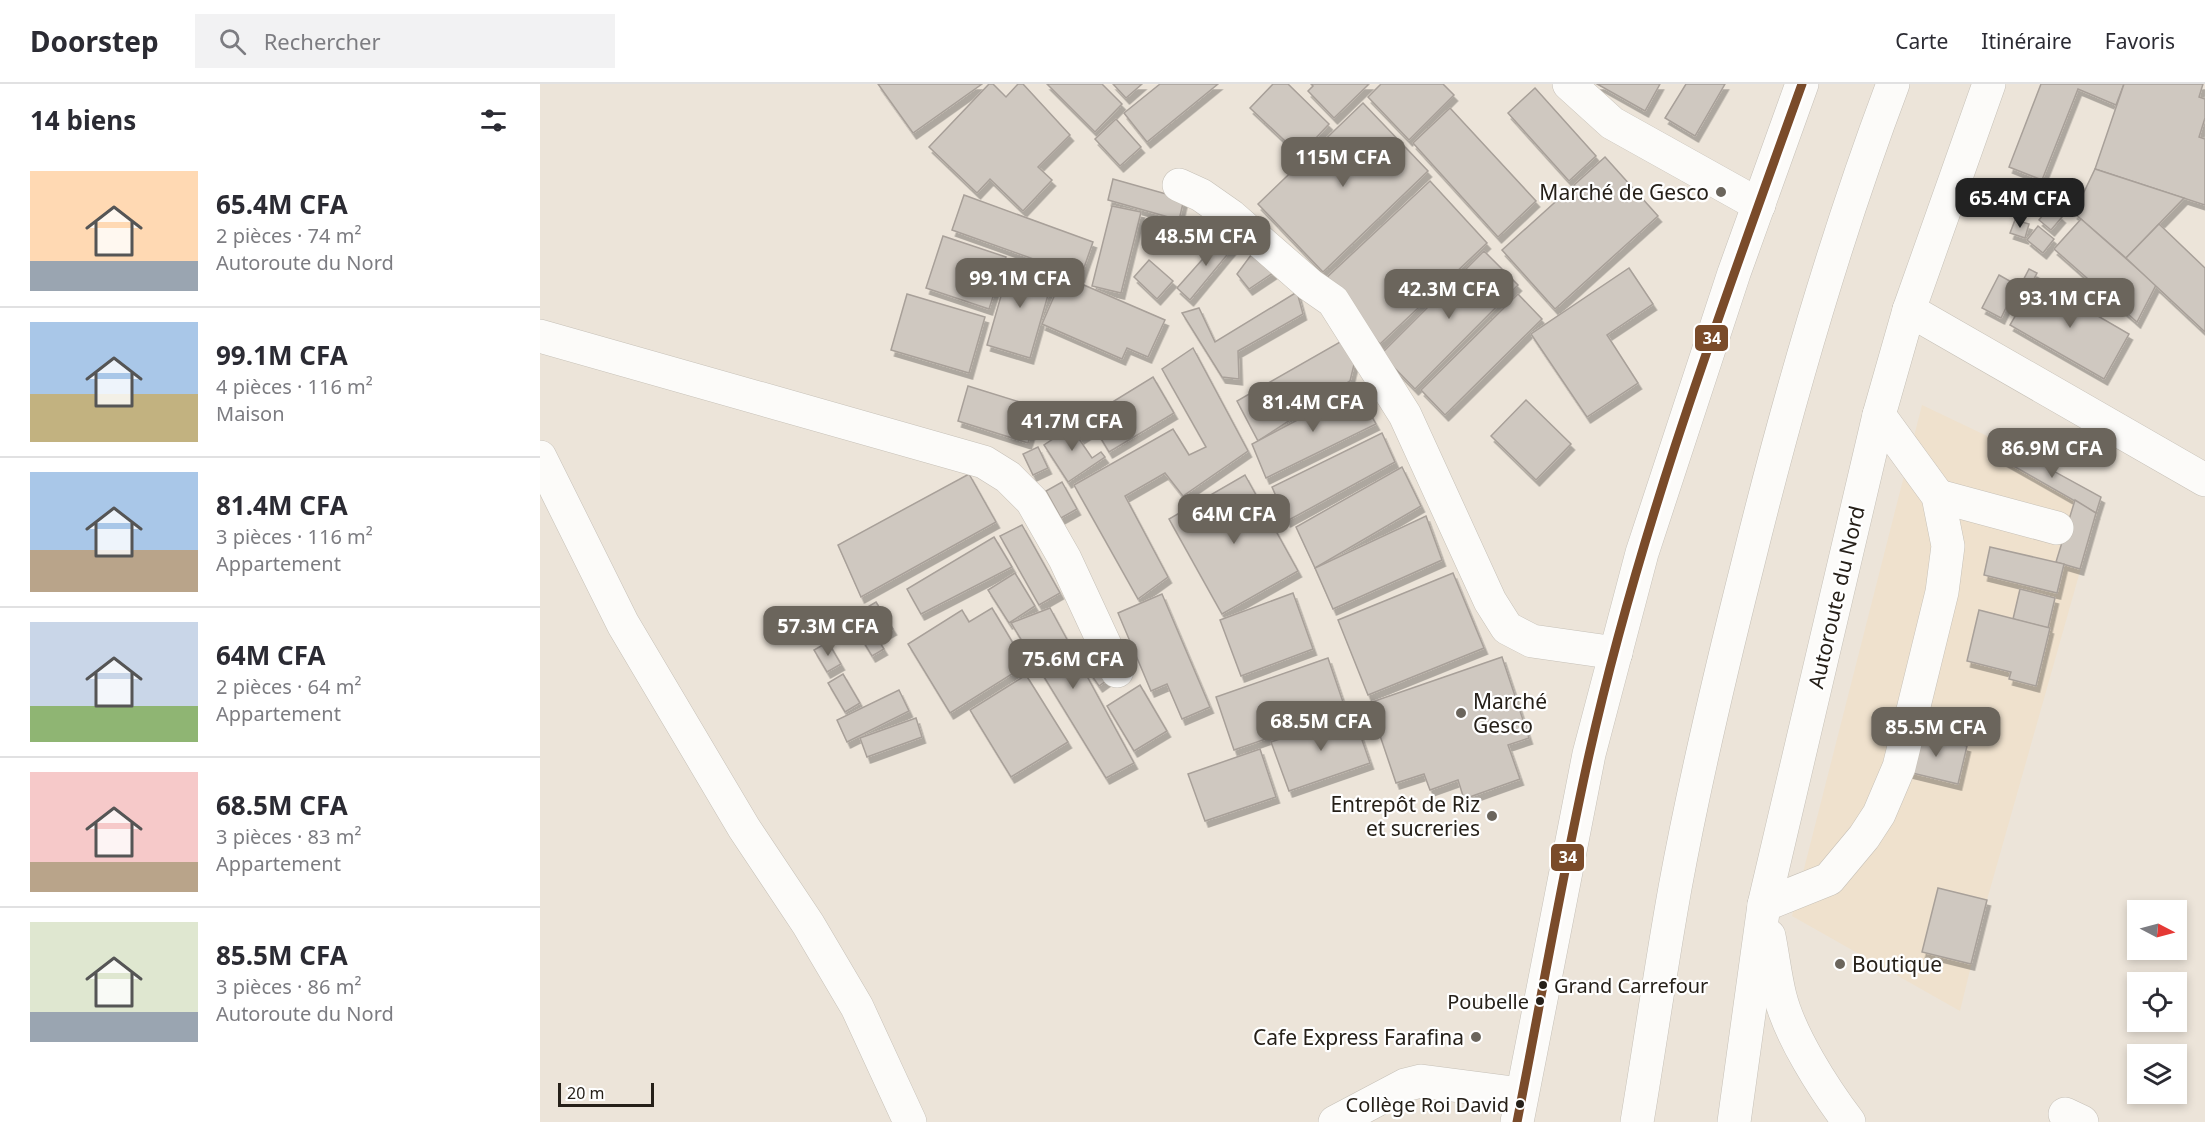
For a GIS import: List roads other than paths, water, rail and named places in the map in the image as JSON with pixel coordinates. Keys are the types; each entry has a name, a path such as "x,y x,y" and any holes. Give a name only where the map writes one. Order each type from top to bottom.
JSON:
{"main road":[{"path":"1569,84 1612,123 1759,205"},
{"path":"1335,1122 1394,1090 1421,1081 1519,1108 1589,754 1646,542 1734,273 1802,84"},
{"path":"1637,1122 1675,887 1720,675 1770,475 1818,304 1893,84"},
{"name":"Autoroute du Nord","path":"1734,1122 1764,905 1879,415 1909,310 1989,84"},
{"path":"1179,185 1201,195 1231,216 1310,285 1333,301 1404,415 1490,601 1507,628 1532,641 1616,653"},
{"path":"1909,310 2205,480"},
{"path":"540,336 984,462 1008,477 1032,501 1065,559 1117,671"},
{"path":"1849,1122 1829,1095 1802,1046 1780,997 1764,905 1829,879 1864,837 1879,814 1899,767 1942,592 1948,546 1938,496 1879,415"},
{"path":"540,457 623,624 744,828 808,924 857,1007 910,1122"},
{"path":"1938,496 2057,528"}],"place":[{"name":"Marché de Gesco","path":"1721,192"},
{"name":"Marché Gesco","path":"1461,713"},
{"name":"Entrepôt de Riz et sucreries","path":"1492,816"},
{"name":"Boutique","path":"1840,964"},
{"name":"Grand Carrefour","path":"1543,985"},
{"name":"Poubelle","path":"1540,1001"},
{"name":"Cafe Express Farafina","path":"1476,1037"},
{"name":"Collège Roi David","path":"1520,1104"}]}
